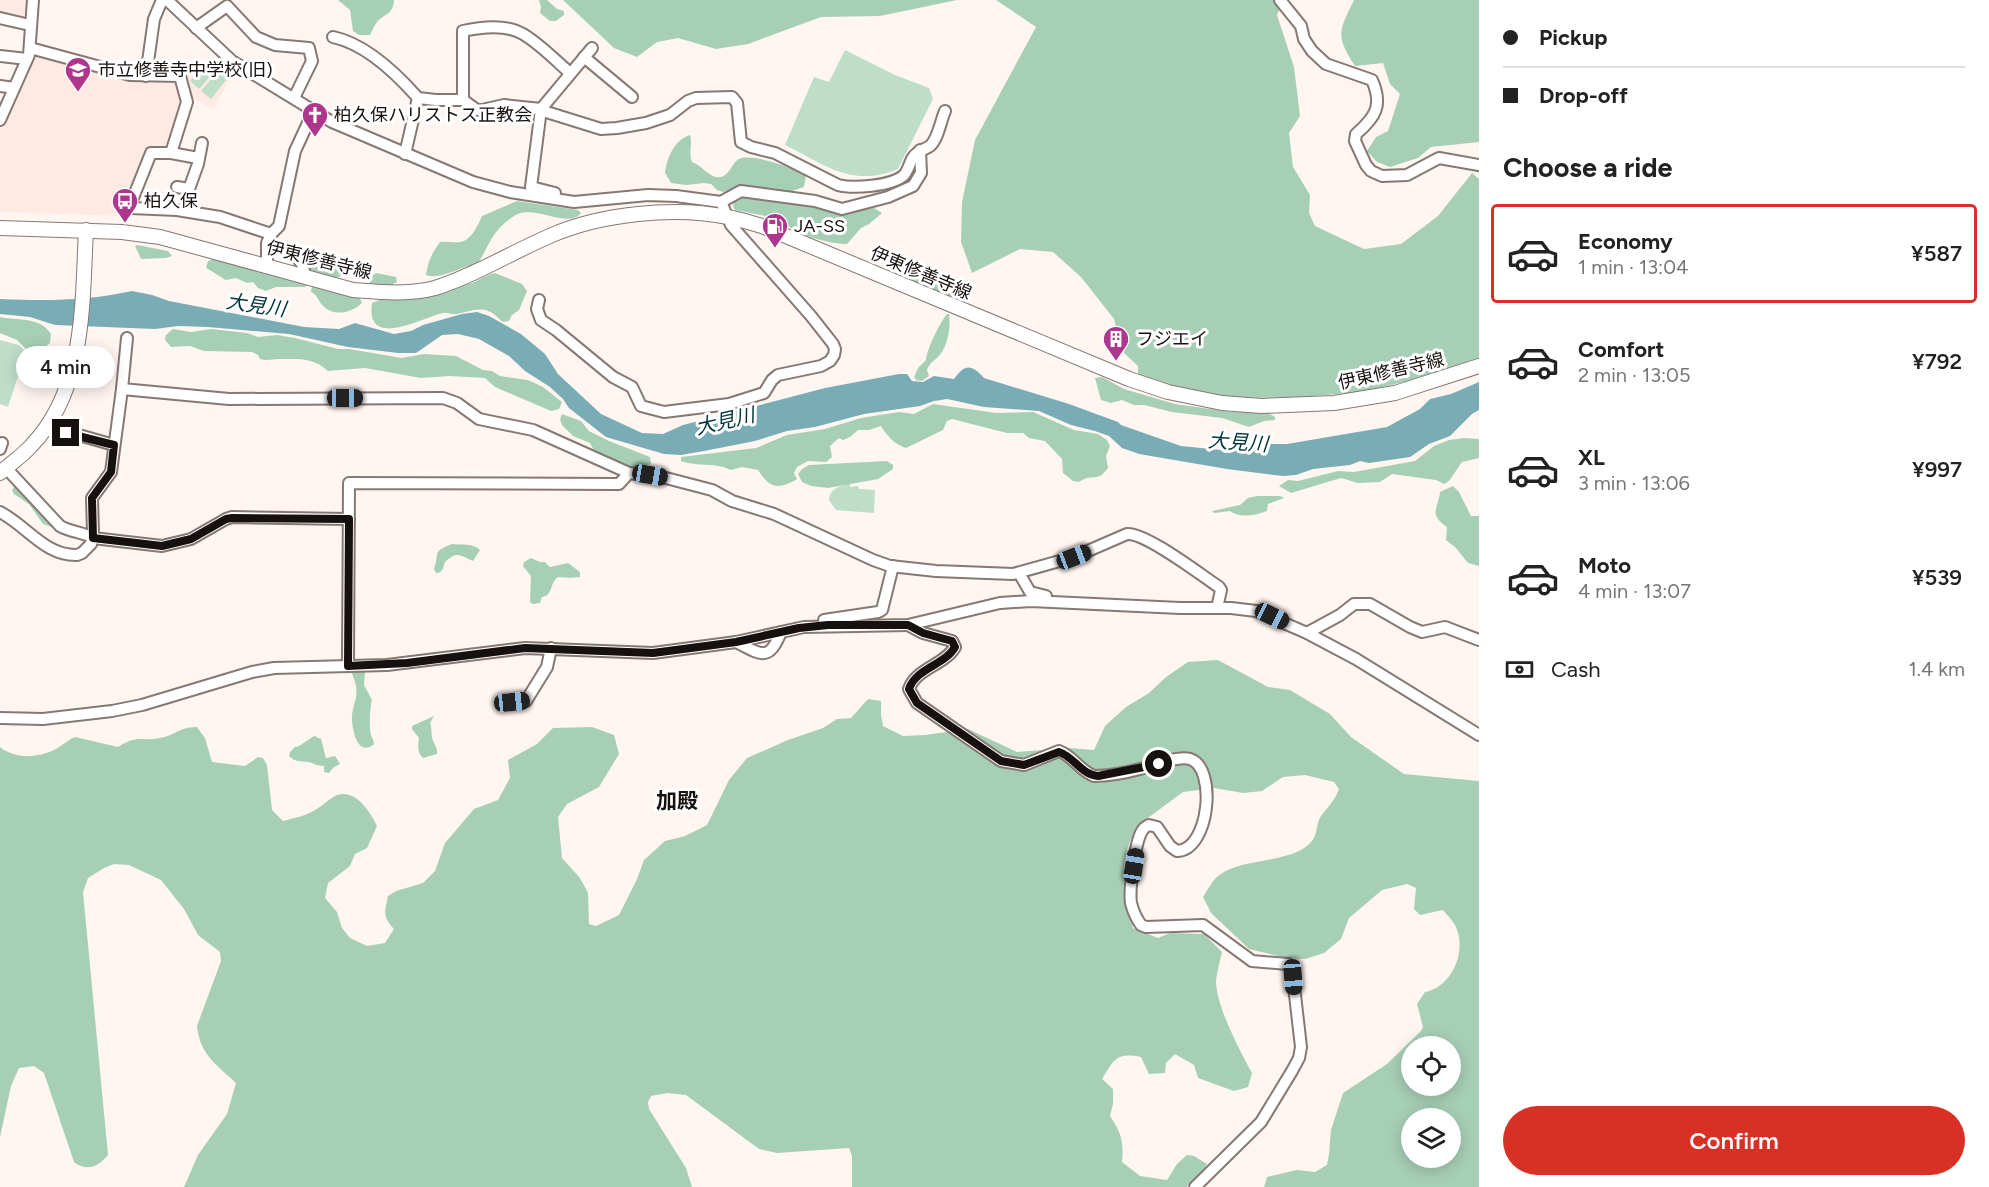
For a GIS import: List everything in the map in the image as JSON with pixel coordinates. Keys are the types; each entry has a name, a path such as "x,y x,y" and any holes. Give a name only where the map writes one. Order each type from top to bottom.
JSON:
{"main road":[{"name":"伊東修善寺線","path":"0,228 122,231 160,237 353,290 382,293 433,288 469,275 553,234 586,224 656,213 726,216 762,226 1129,379 1168,392 1222,403 1261,406 1334,403 1395,393 1479,366"},
{"path":"3,469 32,446 47,426 66,391 76,356 79,334 86,230"}],"street":[{"path":"0,120 27,59 30,48 33,0"},
{"path":"146,76 154,19 162,0"},
{"path":"167,0 232,61 332,122 490,188 574,202 648,195 721,202 741,191 815,201 842,209 855,207 913,186 921,173 920,150"},
{"path":"1280,0 1300,26 1304,39 1312,51 1326,64 1372,80 1378,101 1372,119 1356,134 1355,141 1371,171 1383,177 1407,175 1439,158 1479,165"},
{"path":"196,28 227,6 256,37 275,45 309,48 312,61 294,98"},
{"path":"0,18 30,25"},
{"path":"463,100 463,31 477,27 493,27 522,33 570,73"},
{"path":"333,37 344,39 378,59 418,98 463,100 482,111 504,105 540,110 601,129 617,129 646,123 669,115 696,98 732,96 737,103 741,142 775,153 848,188 882,184 905,175 911,161 920,150 930,146 934,140 945,111"},
{"path":"30,48 130,75 180,76 187,102 171,153"},
{"path":"574,202 574,197 531,187 540,110 592,48"},
{"path":"0,56 27,59"},
{"path":"584,57 632,97"},
{"path":"0,86 14,88"},
{"path":"405,154 418,98"},
{"path":"267,266 267,243 279,226 299,140 314,110"},
{"path":"177,187 189,189 202,144"},
{"path":"198,158 171,153 151,153 130,203 131,208 177,210 220,217 272,234"},
{"path":"539,300 537,309 541,320 613,377 632,387 642,406 660,412 695,410 746,399 764,393 778,375 820,366 830,361 834,355 833,344 742,239 726,216 721,202"},
{"path":"290,249 302,264 306,277"},
{"path":"0,512 53,550 77,555 87,549 93,538 92,498 111,472 127,338"},
{"path":"122,389 229,399 443,398 457,403 479,419 533,430 629,473 666,478 712,490 732,501 764,509 873,560 893,566 946,572 1019,573 1074,557 1127,534 1133,534 1149,540 1219,586 1221,590 1216,608"},
{"path":"47,426 114,445"},
{"path":"3,469 60,526 68,531 93,538 162,546 191,539 226,519 232,518 349,519"},
{"path":"348,666 349,483 619,484 629,473"},
{"path":"0,718 43,719 112,711 153,702 252,672 299,666 407,663 525,648 653,653 736,642 818,621 878,612 882,610 893,566"},
{"path":"1019,573 1032,594 1071,598 1074,603"},
{"path":"801,627 908,625 1009,602 1256,611 1307,633 1356,659 1479,735"},
{"path":"1307,633 1340,615 1354,604 1362,603 1370,604 1422,632 1445,627 1479,640"},
{"path":"908,625 923,633 952,641 955,647 950,654 913,680 909,689 912,698 942,722 1001,761 1024,765 1059,752 1069,756 1094,776 1136,770 1183,758 1195,761 1200,768 1207,802 1196,840 1190,848 1177,851 1170,846 1157,827 1149,825 1145,827 1139,837 1134,866 1131,890 1133,910 1141,925 1146,927 1203,925 1252,961 1288,964 1292,969 1301,1047 1299,1058 1261,1122 1195,1187"},
{"path":"736,642 757,652 766,653 773,649 781,632"},
{"path":"509,703 526,701 547,667 551,648"}],"shaded area":[{"path":"0,0 30,0 27,19 0,15"},
{"path":"33,54 177,79 183,101 167,150 148,148 124,216 0,212 0,128"},
{"path":"214,56 234,71 213,109 193,98 185,75"}],"green space":[{"path":"338,0 394,0 390,11 377,22 370,35 359,35 353,31 350,10"},
{"path":"539,0 547,0 557,9 564,11 564,15 556,21 550,21 540,13"},
{"path":"563,0 957,0 880,16 821,17 748,44 716,49 678,38 657,42 637,57 614,48"},
{"path":"996,0 1284,0 1277,15 1294,67 1300,116 1289,133 1293,167 1310,195 1309,213 1315,226 1364,249 1401,244 1438,216 1472,173 1479,179 1479,360 1425,377 1361,392 1301,397 1234,398 1183,390 1138,378 1138,366 1122,351 1114,319 1081,277 1053,252 1020,249 972,273 961,242 962,202 975,140 1036,27"},
{"path":"1354,0 1479,0 1479,142 1431,147 1418,158 1390,167 1377,162 1367,151 1376,137 1388,131 1400,94 1390,84 1383,63 1355,66 1344,47 1342,26"},
{"path":"845,50 895,75 929,88 933,99 898,169 867,176 853,175 839,172 785,145 814,77 829,82"},
{"path":"207,61 216,70 199,89 190,81"},
{"path":"218,71 227,79 211,99 201,91"},
{"path":"690,135 692,162 713,176 723,176 739,159 753,158 783,165 806,175 804,187 789,192 772,188 736,189 723,192 711,184 671,183 665,173 668,161 676,145 684,137"},
{"path":"742,198 768,198 803,206 814,205 857,210 874,208 882,213 861,228 847,244 839,244 802,234 781,219 735,210 734,202"},
{"path":"517,201 578,210 581,213 568,219 531,212 514,216 492,238 477,265 438,276 426,275 431,257 440,242 457,242 468,239 482,216"},
{"path":"135,246 168,251 172,256 141,259"},
{"path":"308,252 318,262 329,263 337,270 352,269 353,271 333,278 321,274 312,275 305,262"},
{"path":"215,259 309,284 305,287 276,287 266,291 258,288 253,282 247,283 236,278 226,280 206,268 208,261"},
{"path":"376,273 396,277 397,282 389,286 369,283 370,277"},
{"path":"495,273 522,284 527,291 519,310 512,315 509,321 503,322 484,310 472,310 455,314 443,313 397,328 386,328 377,325 372,317 372,303 382,299 389,300 467,284"},
{"path":"901,274 921,280 965,287 967,290 961,300 954,301 917,285"},
{"path":"312,286 359,296 362,303 348,311 332,312 323,306 311,292"},
{"path":"949,314 950,324 945,347 928,367 929,376 922,381 916,380 914,377 918,368 926,360 934,337"},
{"path":"0,317 41,324 51,334 50,343 38,352 29,352 17,340 0,333"},
{"path":"173,329 191,332 211,329 247,333 258,337 277,335 338,349 402,358 424,354 456,356 500,376 528,380 543,387 562,402 559,409 551,411 495,387 485,378 449,376 421,378 365,368 328,371 317,363 305,360 265,360 252,352 204,351 190,346 171,347 165,340 166,335"},
{"path":"0,340 19,345 28,355 19,373 8,407 0,404"},
{"path":"1102,377 1124,389 1175,404 1232,412 1267,412 1275,417 1275,420 1264,421 1249,427 1222,418 1172,412 1144,405 1134,405 1122,400 1111,403 1101,400 1095,378"},
{"path":"933,404 996,413 1033,412 1074,430 1098,434 1107,440 1110,446 1106,456 1108,468 1101,476 1079,482 1073,481 1063,473 1062,459 1045,441 1029,438 1023,433 1007,433 952,419 947,421 943,430 906,448 891,439 881,426 869,430 858,430 843,440 839,438 830,446 832,457 826,462 808,461 797,467 794,473 797,479 779,486 766,480 758,470 742,467 731,470 719,466 681,461 681,457 756,448 787,435 825,429 861,418 899,412 914,414"},
{"path":"562,414 581,421 589,431 609,441 650,457 651,464 640,467 626,466 596,454 590,443 573,436 562,425 560,419"},
{"path":"1479,439 1479,458 1462,462 1449,481 1444,484 1436,480 1392,474 1380,482 1358,483 1341,478 1291,493 1279,486 1288,480 1298,481 1338,471 1354,472 1415,461 1434,446 1449,440"},
{"path":"887,461 893,465 893,469 878,479 828,488 811,486 802,482 798,474 809,465"},
{"path":"849,483 851,487 858,486 859,489 875,490 874,513 836,510 829,500 831,493 836,488"},
{"path":"16,484 55,528 43,524 29,504 14,494 12,490"},
{"path":"1453,486 1459,492 1471,516 1479,516 1479,566 1468,563 1446,540 1447,527 1436,515 1440,492"},
{"path":"1257,496 1284,498 1268,504 1267,511 1253,515 1243,516 1230,511 1214,513 1212,511 1240,505 1248,498"},
{"path":"452,544 470,545 480,550 473,561 458,555 453,556 445,562 442,571 436,573 434,569 437,553"},
{"path":"531,558 545,562 550,567 568,563 580,572 580,577 558,577 540,603 533,604 530,602 531,576 523,566 524,562"},
{"path":"1218,660 1268,687 1290,690 1330,714 1351,737 1404,774 1479,781 1479,1187 1264,1187 1267,1177 1297,1170 1315,1172 1327,1165 1331,1130 1343,1093 1387,1064 1401,1050 1401,1096 1461,1096 1461,1036 1416,1036 1423,1027 1417,1004 1425,992 1435,989 1450,975 1458,956 1459,935 1455,925 1443,910 1420,915 1414,909 1416,888 1407,884 1382,890 1349,918 1341,939 1324,953 1305,959 1286,958 1249,949 1211,913 1203,897 1214,880 1235,867 1283,857 1309,844 1315,836 1321,816 1339,789 1334,782 1305,775 1283,777 1262,791 1243,793 1214,788 1183,792 1137,826 1127,849 1124,867 1124,895 1133,928 1158,938 1170,933 1204,934 1222,952 1216,977 1217,991 1230,1028 1252,1073 1248,1087 1234,1091 1198,1078 1194,1065 1175,1054 1166,1063 1165,1073 1149,1074 1141,1057 1126,1056 1113,1062 1102,1079 1113,1089 1110,1116 1121,1138 1122,1162 1140,1176 1167,1180 1177,1164 1187,1155 1194,1156 1207,1164 1187,1187 852,1187 852,1156 849,1148 777,1153 759,1149 686,1095 668,1093 651,1096 648,1102 649,1109 686,1168 692,1187 184,1187 198,1155 227,1114 236,1083 205,1052 197,1026 221,961 220,952 198,935 184,909 161,880 129,865 114,864 88,878 83,892 108,1155 92,1167 83,1167 74,1162 44,1073 34,1066 19,1068 11,1086 0,1137 0,747 12,754 34,756 54,750 75,737 118,747 135,739 160,738 186,728 197,727 205,738 212,762 245,766 258,757 263,758 267,765 272,810 283,821 311,812 335,796 342,794 355,798 366,808 377,826 367,848 355,854 350,866 328,883 325,898 337,912 342,928 350,938 367,946 385,943 394,929 385,914 388,896 396,891 423,883 435,871 445,843 474,809 498,800 510,778 508,760 537,744 553,728 592,727 614,735 619,754 599,787 567,804 558,817 562,858 580,878 588,893 589,924 596,926 619,915 644,860 665,841 685,836 707,825 729,780 747,758 823,728 837,719 851,718 868,699 881,701 883,726 903,736 968,729 1017,752 1069,748 1094,750 1105,726 1126,707 1149,693 1166,677 1188,662"},
{"path":"360,668 365,672 364,685 372,700 370,728 374,744 368,748 359,744 356,739 352,720 356,683 352,673"},
{"path":"434,716 430,723 437,754 423,758 418,746 419,738 412,726"},
{"path":"314,736 321,739 326,758 335,756 340,764 329,773 324,772 324,766 295,760 289,756 295,747"}],"water":[{"name":"大見川","path":"132,291 169,301 304,327 339,329 355,323 394,334 411,331 423,325 462,314 477,312 521,334 545,354 558,374 601,414 642,433 663,434 683,425 825,388 899,374 907,374 912,381 923,382 934,376 954,379 965,368 972,368 984,378 1069,404 1181,446 1221,450 1243,444 1287,444 1387,427 1420,409 1430,399 1451,394 1479,382 1479,410 1450,436 1429,444 1410,457 1369,463 1360,461 1350,465 1313,469 1296,475 1283,476 1139,454 1122,448 1109,436 1071,425 1039,411 984,407 947,399 920,406 864,414 704,451 681,455 664,454 606,437 569,408 550,387 525,371 509,356 479,339 458,334 442,335 416,353 398,353 348,347 289,334 208,327 178,326 155,329 55,325 30,317 0,314 0,299 66,300"}],"place":[{"name":"市立修善寺中学校(旧)","path":"78,93"},
{"name":"柏久保ハリストス正教会","path":"315,138"},
{"name":"柏久保","path":"125,224"},
{"name":"JA-SS","path":"775,249"},
{"name":"フジエイ","path":"1116,362"}],"district":[{"name":"加殿","path":"677,800"}],"route":[{"path":"66,433 114,445 111,472 92,498 93,538 162,546 191,539 226,519 232,518 349,519 348,666 407,663 525,648 653,653 736,642 804,627 908,625 914,630 952,641 955,647 950,654 913,680 909,689 912,698 942,722 1001,761 1024,765 1059,752 1069,756 1094,776 1159,764"}]}
